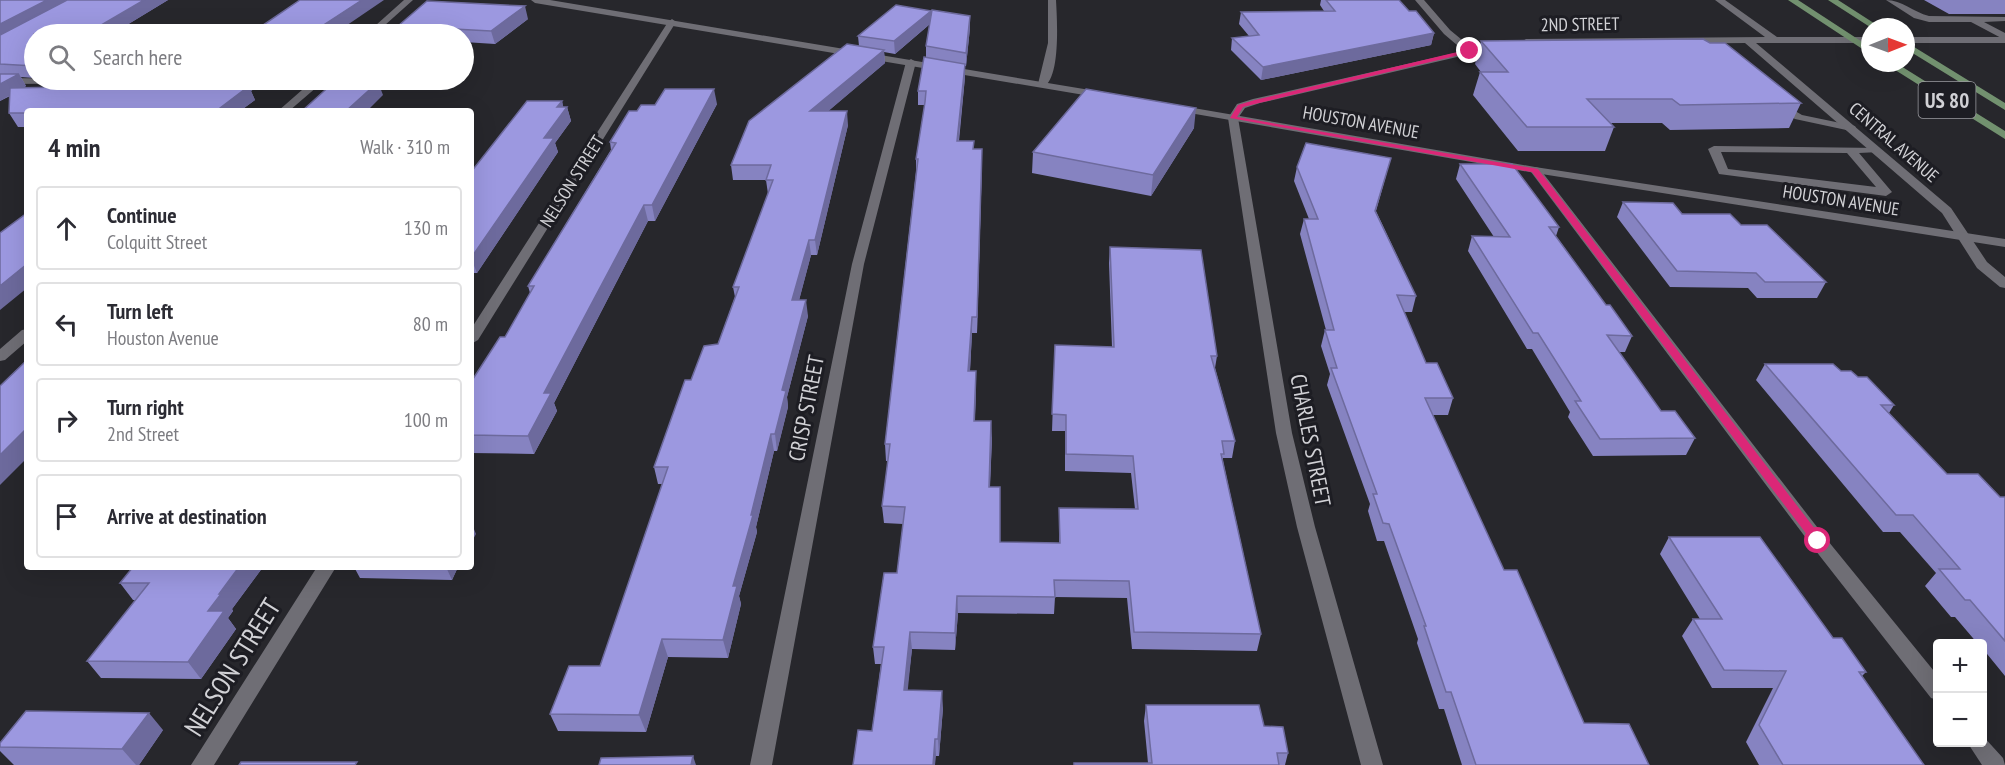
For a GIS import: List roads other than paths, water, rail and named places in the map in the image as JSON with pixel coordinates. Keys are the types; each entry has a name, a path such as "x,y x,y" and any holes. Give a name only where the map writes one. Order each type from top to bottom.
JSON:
{"main road":[{"path":"1792,0 1861,46"},
{"path":"1832,0 1861,18"},
{"name":"US 80","path":"1915,51 2005,107"},
{"name":"US 80","path":"1903,72 2005,136"}],"street":[{"path":"381,24 409,0"},
{"path":"535,0 1110,96"},
{"path":"1043,84 1051,65 1055,37 1052,0"},
{"path":"1419,0 1447,32 1470,51"},
{"path":"1719,0 1775,40"},
{"path":"1890,0 1917,16 1929,19 2002,19"},
{"path":"1971,19 2005,39"},
{"name":"NELSON STREET","path":"474,335 672,22"},
{"path":"1694,39 1710,52"},
{"path":"1915,40 2005,39"},
{"name":"2ND STREET","path":"1516,43 1573,40 1861,40"},
{"name":"CENTRAL AVENUE","path":"1747,40 1947,212 1982,266 2005,284"},
{"path":"1233,118 1241,106 1257,101 1470,51 1505,45"},
{"name":"CRISP STREET","path":"761,765 858,264 911,62"},
{"path":"0,81 24,81"},
{"path":"287,108 308,90"},
{"path":"1768,97 1799,117 1851,128"},
{"name":"HOUSTON AVENUE","path":"1166,106 1535,170 2005,243"},
{"name":"CHARLES STREET","path":"1233,118 1284,434 1306,527 1372,765"},
{"path":"1850,150 1886,192 1723,172 1714,149 1875,150"},
{"path":"1535,170 1818,541 1933,686"},
{"path":"3,352 24,335"},
{"name":"NELSON STREET","path":"202,765 325,570"},
{"path":"1981,747 1995,765"}]}
